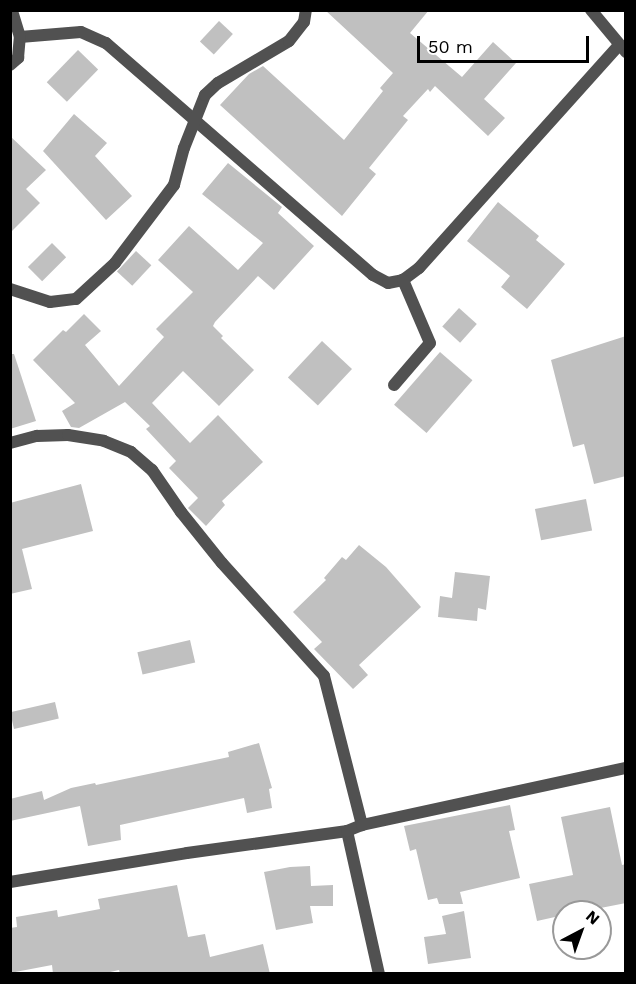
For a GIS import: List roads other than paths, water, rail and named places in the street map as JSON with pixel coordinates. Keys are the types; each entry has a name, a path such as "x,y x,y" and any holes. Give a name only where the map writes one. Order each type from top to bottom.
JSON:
{"street":[{"path":"10,65 18,58 20,37 12,10"},
{"path":"10,289 50,302 76,299 114,263 174,185 195,118 205,95 218,83 290,41 303,22 306,10"},
{"path":"20,37 81,32 106,43 373,275 388,283 403,280 419,268 622,48 591,10"},
{"path":"394,385 430,343 403,280"},
{"path":"10,443 37,436 68,435 104,441 131,452 152,470 181,512 222,563 324,676 362,825"},
{"path":"10,882 187,853 346,831 362,825 626,768"},
{"path":"346,831 379,974"}]}
